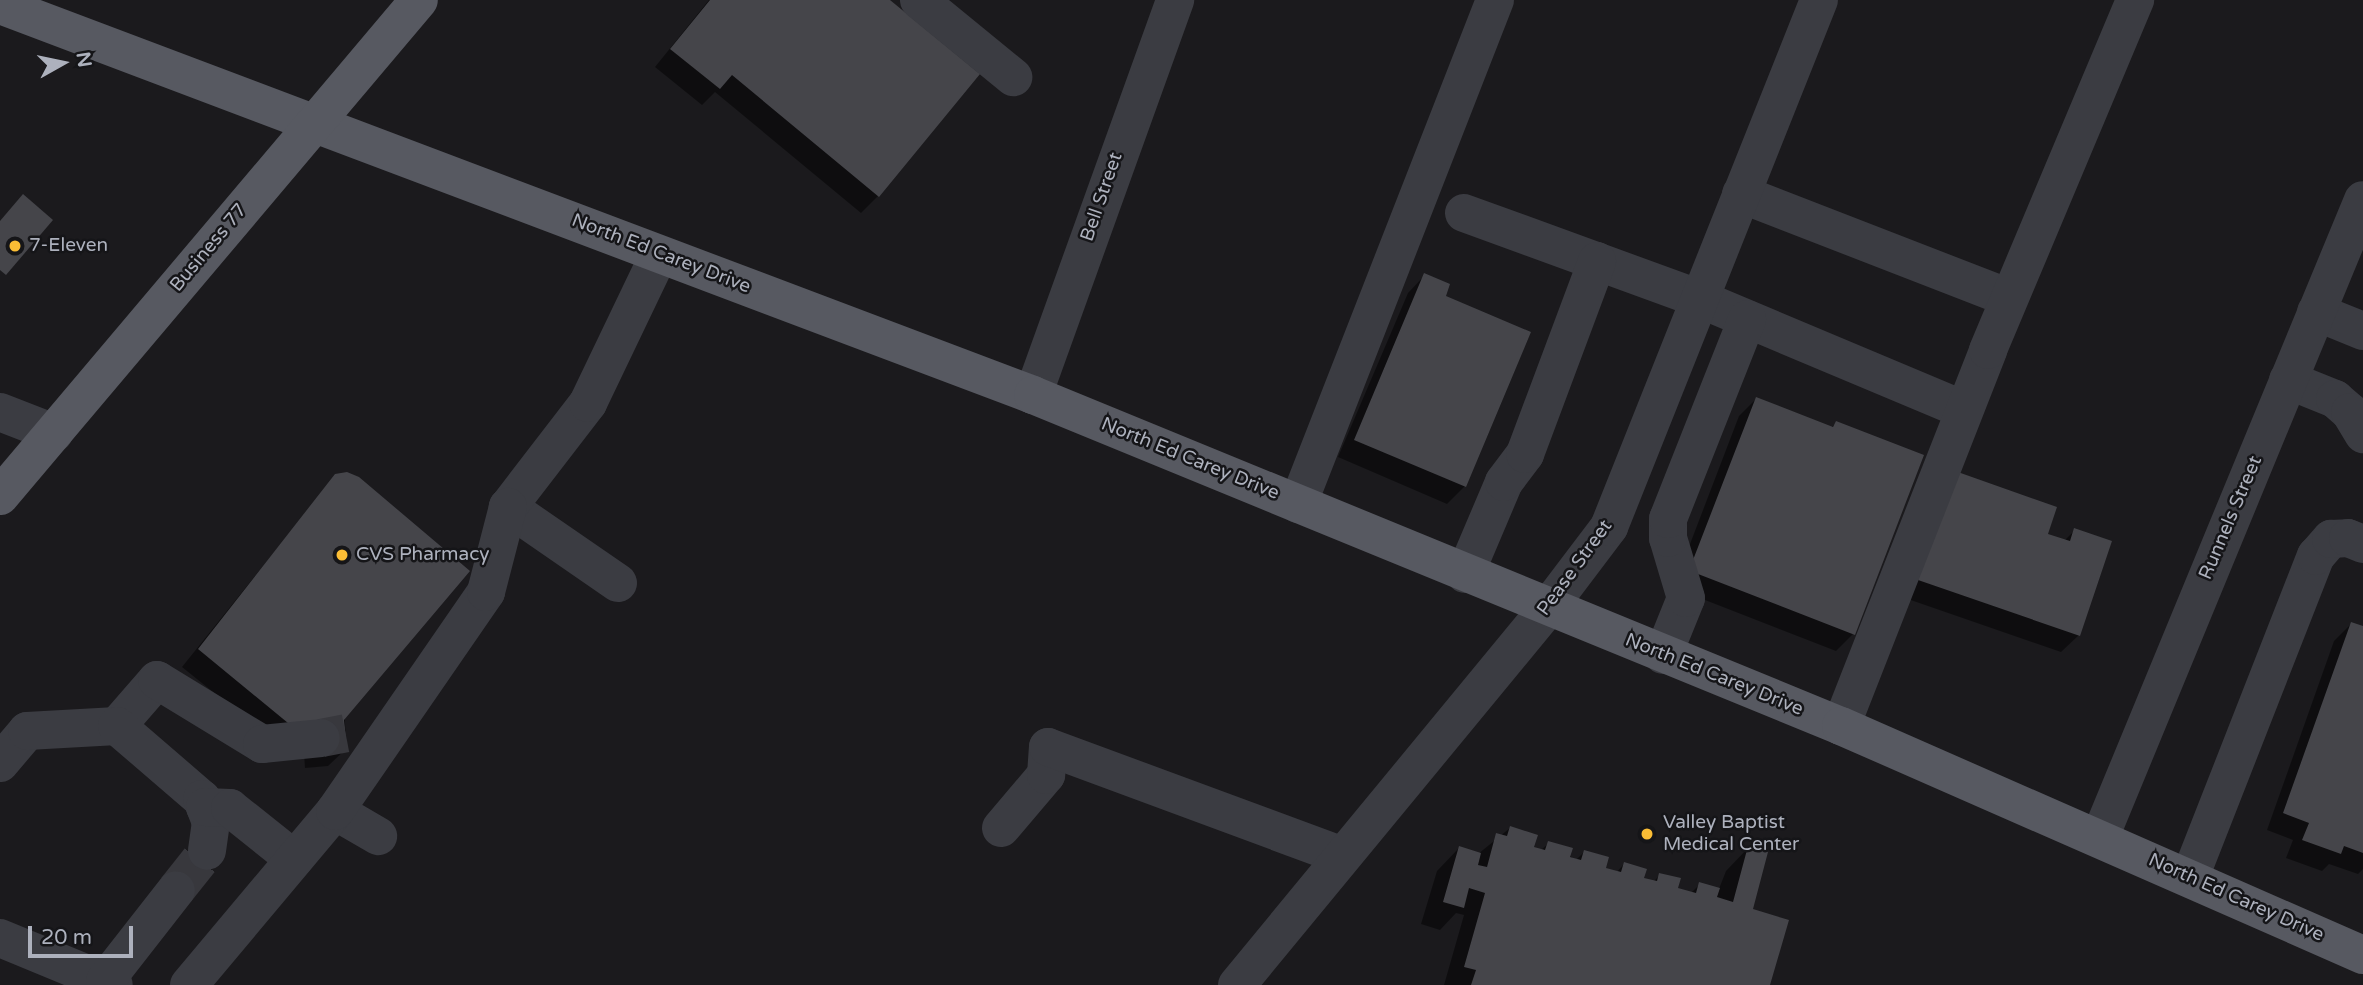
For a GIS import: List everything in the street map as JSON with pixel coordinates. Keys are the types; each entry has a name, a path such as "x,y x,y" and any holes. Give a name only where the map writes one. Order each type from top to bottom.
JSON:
{"main road":[{"name":"Business 77","path":"0,496 317,124 419,0"},
{"name":"North Ed Carey Drive","path":"0,5 1033,395 1548,609 1841,726 2363,953"}],"street":[{"path":"919,0 1013,77"},
{"name":"Bell Street","path":"1033,395 1175,0"},
{"path":"1298,504 1495,0"},
{"name":"Pease Street","path":"1246,981 1342,856 1548,609 1609,527 1819,0"},
{"path":"1841,726 2009,298 2135,0"},
{"path":"1741,194 2009,298"},
{"name":"Runnels Street","path":"2100,837 2363,200"},
{"path":"1464,213 1700,299 1964,410"},
{"path":"188,985 335,811 391,723 486,592 508,507 588,403 659,254"},
{"path":"1465,574 1504,482 1525,454 1597,261"},
{"path":"2316,312 2363,331"},
{"path":"1662,655 1686,598 1668,538 1668,519 1747,319"},
{"path":"2288,380 2334,398 2350,412 2363,434"},
{"path":"0,412 54,433"},
{"path":"508,507 618,583"},
{"path":"2190,877 2316,556 2331,539 2348,538 2363,544"},
{"path":"117,726 157,680 262,744 334,736 391,723"},
{"path":"0,763 27,731 117,726 202,799 211,822 207,851"},
{"path":"1001,828 1046,775 1048,747 1342,856"},
{"path":"205,807 230,808 294,859"},
{"path":"335,811 377,836"},
{"path":"0,939 109,983 176,890"}],"building":[{"path":"710,0 890,0 980,74 879,197 732,75 720,89 670,49"},
{"name":"7-Eleven","path":"23,194 53,220 6,275 0,270 0,221"},
{"path":"1424,273 1450,284 1446,296 1531,332 1466,487 1354,440"},
{"path":"1756,397 1833,427 1836,421 1924,455 1855,635 1698,574 1693,560"},
{"path":"1955,471 2057,507 2048,534 2070,541 2074,528 2112,541 2080,636 1918,580"},
{"name":"CVS Pharmacy","path":"347,472 359,477 470,571 344,720 347,750 322,751 198,649 335,474"},
{"path":"2351,622 2363,626 2363,853 2344,846 2341,854 2302,840 2309,823 2283,813"},
{"path":"1510,826 1538,835 1534,847 1545,850 1548,841 1573,848 1570,857 1581,860 1584,850 1609,857 1606,868 1621,872 1624,862 1647,869 1644,878 1657,881 1659,873 1681,878 1678,888 1696,893 1699,882 1720,888 1717,897 1733,902 1748,846 1768,852 1753,909 1789,920 1770,985 1471,985 1476,970 1464,967 1485,893 1469,888 1464,908 1443,902 1459,846 1481,853 1478,865 1487,867 1496,833 1507,836"}],"tunnel":[{"path":"321,738 346,733"},
{"path":"176,890 207,851"}],"place":[{"name":"7-Eleven","path":"15,246"},
{"name":"CVS Pharmacy","path":"342,555"},
{"name":"Valley Baptist Medical Center","path":"1647,834"}]}
